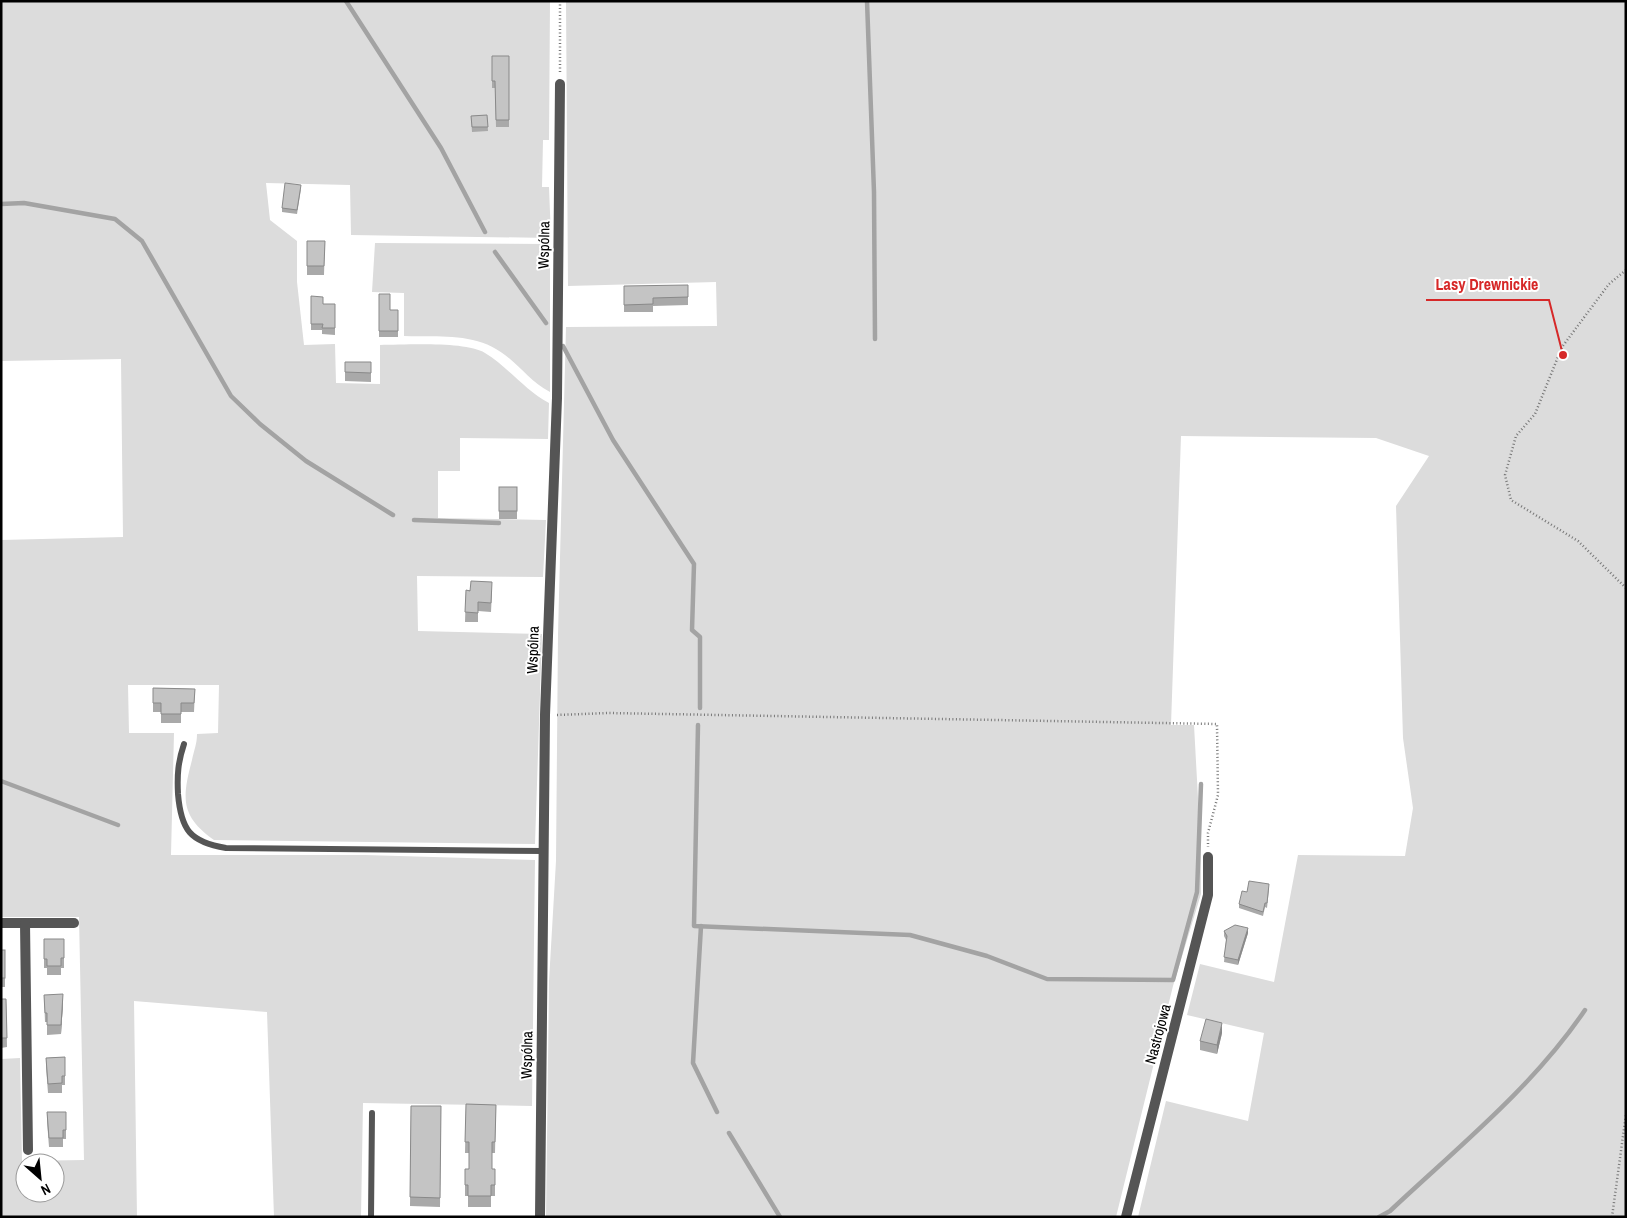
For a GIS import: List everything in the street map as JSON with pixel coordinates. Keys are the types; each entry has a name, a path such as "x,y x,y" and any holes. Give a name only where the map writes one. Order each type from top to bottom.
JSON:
{"street":[{"name":"Wspólna","path":"540,1217 545,715 557,398 560,84"},
{"name":"Nastrojowa","path":"1126,1217 1208,895 1208,857"},
{"path":"1,923 74,922"},
{"path":"25,923 28,1150"}],"lane":[{"path":"184,744 177,764 182,824 196,839 209,845 226,848 544,851"},
{"path":"371,1217 372,1113"}],"path":[{"path":"560,1 560,84"},
{"path":"1626,270 1609,284 1562,348 1536,414 1516,436 1505,476 1511,500 1578,541 1626,588"},
{"path":"545,715 628,714 1217,724 1218,795 1208,833 1208,857"},
{"path":"1612,1217 1626,1114"}],"shaded area":[{"path":"1,1 550,1 549,140 543,140 542,187 549,187 551,238 351,235 350,185 266,183 270,220 297,241 297,282 304,345 335,344 336,383 380,384 380,345 450,345 476,349 485,353 532,392 549,403 548,439 460,438 460,471 438,471 438,518 546,520 543,577 417,576 418,631 542,634 535,844 214,840 195,823 189,814 186,805 186,785 197,734 218,733 219,685 128,685 129,733 174,733 171,855 365,855 535,860 532,1106 363,1103 361,1217 274,1217 267,1012 134,1001 137,1217 1,1217 1,1059 20,1058 22,1153 15,1153 15,1203 65,1203 65,1160 84,1160 79,917 1,917 1,540 123,537 121,359 1,361"},
{"path":"566,1 1626,1 1626,1217 1138,1217 1166,1101 1248,1121 1264,1033 1187,1015 1200,964 1274,982 1298,855 1405,856 1413,808 1403,738 1396,506 1429,456 1376,438 1181,436 1171,725 1194,725 1201,853 1201,894 1173,986 1116,1217 546,1217 549,981 556,861 558,634 566,327 717,326 716,282 568,286"},
{"path":"375,243 550,244 550,392 537,384 505,355 482,342 443,336 404,336 404,293 372,292"}],"building":[{"path":"492,56 509,56 509,120 496,120 495,81 492,81"},
{"path":"487,115 488,127 472,127 471,116"},
{"path":"285,183 301,185 297,210 282,208"},
{"path":"307,241 325,241 324,266 307,266"},
{"path":"688,285 688,297 653,298 653,304 624,305 624,286"},
{"path":"379,294 390,294 390,310 398,310 398,331 379,331"},
{"path":"311,296 323,297 323,304 335,304 335,328 322,328 323,324 311,324"},
{"path":"345,362 371,362 371,373 345,372"},
{"path":"499,487 517,487 517,511 499,511"},
{"path":"471,581 492,582 491,603 478,602 478,613 465,612 466,590 470,591"},
{"path":"153,688 195,689 194,703 181,703 181,714 161,714 161,703 153,703"},
{"path":"1249,881 1269,884 1267,903 1265,903 1263,912 1239,904 1242,891 1247,892"},
{"path":"1235,925 1248,928 1238,960 1224,957 1227,936 1224,931"},
{"path":"44,939 64,939 64,958 61,958 61,966 47,966 47,959 44,959"},
{"path":"1,950 5,950 5,978 1,978"},
{"path":"63,994 61,1025 47,1025 44,995"},
{"path":"1,999 6,999 7,1038 1,1038"},
{"path":"1206,1019 1222,1023 1217,1045 1200,1041"},
{"path":"65,1057 65,1076 62,1076 62,1083 48,1084 46,1058"},
{"path":"466,1104 496,1105 495,1142 492,1142 492,1169 495,1169 495,1185 491,1185 491,1196 468,1196 468,1185 465,1185 465,1169 469,1169 469,1142 465,1142"},
{"path":"411,1106 441,1106 440,1198 410,1197"},
{"path":"47,1112 66,1112 66,1130 63,1130 63,1138 49,1138"}],"waterway":[{"path":"346,1 441,148 485,232"},
{"path":"867,1 874,192 875,339"},
{"path":"1,204 24,203 115,219 142,241 231,396 260,424 306,461 393,515"},
{"path":"495,252 546,323"},
{"path":"563,346 613,440 694,564 692,630 700,637 700,708"},
{"path":"414,520 499,523"},
{"path":"698,725 694,926 910,935 987,956 1047,979 1173,980 1197,892 1201,784"},
{"path":"1,781 118,825"},
{"path":"701,926 693,1063 717,1112"},
{"path":"1379,1217 1390,1211 1518,1091 1542,1065 1585,1010"},
{"path":"729,1133 780,1217"}],"place":[{"name":"Lasy Drewnickie","path":"1563,355"}]}
